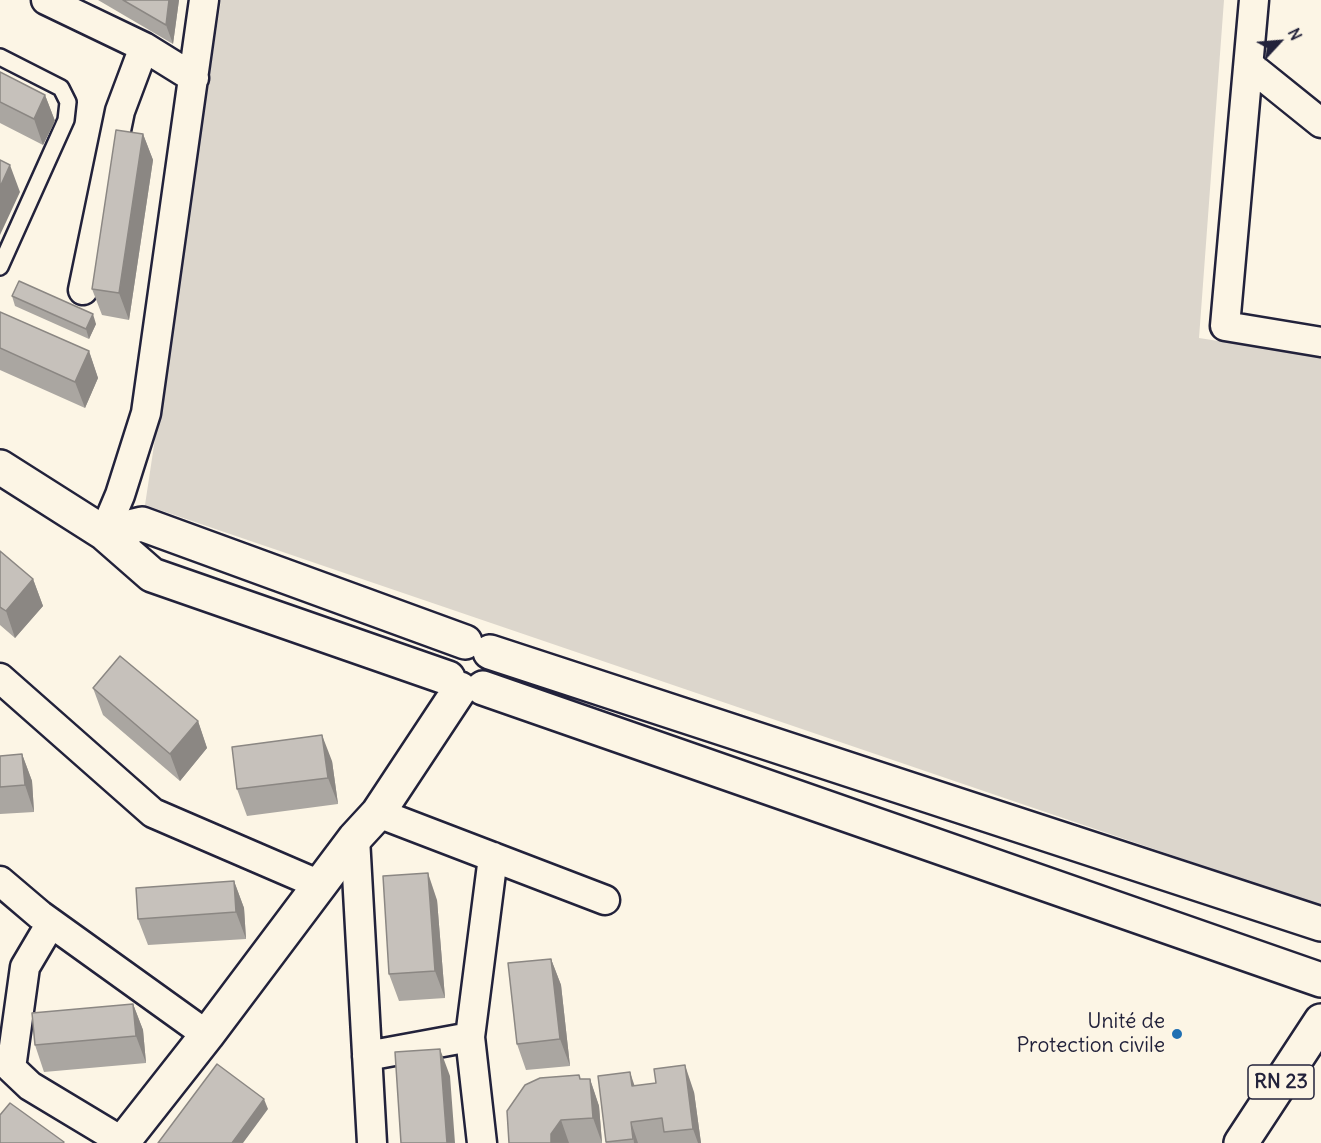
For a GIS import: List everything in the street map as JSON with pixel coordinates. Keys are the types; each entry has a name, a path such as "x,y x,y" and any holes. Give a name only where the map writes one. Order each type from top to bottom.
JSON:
{"street":[{"path":"46,0 144,46 194,78"},
{"path":"104,533 120,495 146,413 204,0"},
{"path":"1254,0 1225,326 1321,342"},
{"path":"83,290 120,111 144,46"},
{"path":"1249,65 1321,123"},
{"path":"0,467 104,533 152,575 464,685 1321,980"},
{"path":"104,533 142,524 477,647 1321,924"},
{"path":"458,644 477,647 494,659 494,675 489,683 464,685 445,671 447,656 458,644"},
{"path":"0,678 153,813 320,885"},
{"path":"51,923 25,968 11,1068 30,1086 122,1142 207,1035 355,838 378,813 464,685"},
{"path":"378,813 605,900"},
{"path":"355,838 372,1143"},
{"path":"482,1143 470,1037 493,857"},
{"path":"0,881 51,923 207,1035"},
{"name":"RN 23","path":"1241,1143 1321,1021"},
{"path":"367,1056 470,1037"}],"lane":[{"path":"0,57 61,88 68,102 66,120 0,267"}],"shaded area":[{"path":"221,0 1224,0 1199,338 1321,357 1321,906 145,505"}],"building":[{"path":"123,0 169,0 166,25"},
{"path":"0,72 45,95 34,119 0,102"},
{"path":"116,130 143,134 119,293 92,289"},
{"path":"0,160 10,165 0,187"},
{"path":"19,281 93,314 86,329 12,296"},
{"path":"0,312 89,351 75,382 0,348"},
{"path":"0,551 33,579 6,611 0,607"},
{"path":"120,656 198,721 170,754 93,688"},
{"path":"322,735 328,778 237,789 232,747"},
{"path":"22,754 25,785 0,787 0,756"},
{"path":"428,873 435,971 389,974 383,876"},
{"path":"234,881 236,912 138,919 136,888"},
{"path":"551,959 560,1039 517,1044 508,963"},
{"path":"133,1004 136,1036 35,1045 32,1013"},
{"path":"440,1049 447,1143 401,1143 395,1052"},
{"path":"217,1064 264,1099 232,1143 158,1143"},
{"path":"685,1065 693,1129 664,1132 662,1118 631,1122 633,1139 606,1142 598,1076 630,1072 632,1086 656,1083 654,1069"},
{"path":"579,1075 580,1079 590,1079 593,1118 561,1120 551,1134 551,1143 509,1143 507,1111 525,1085 540,1078"},
{"path":"10,1103 64,1142 0,1143 0,1115"}],"place":[{"name":"Unité de Protection civile","path":"1177,1034"}]}
